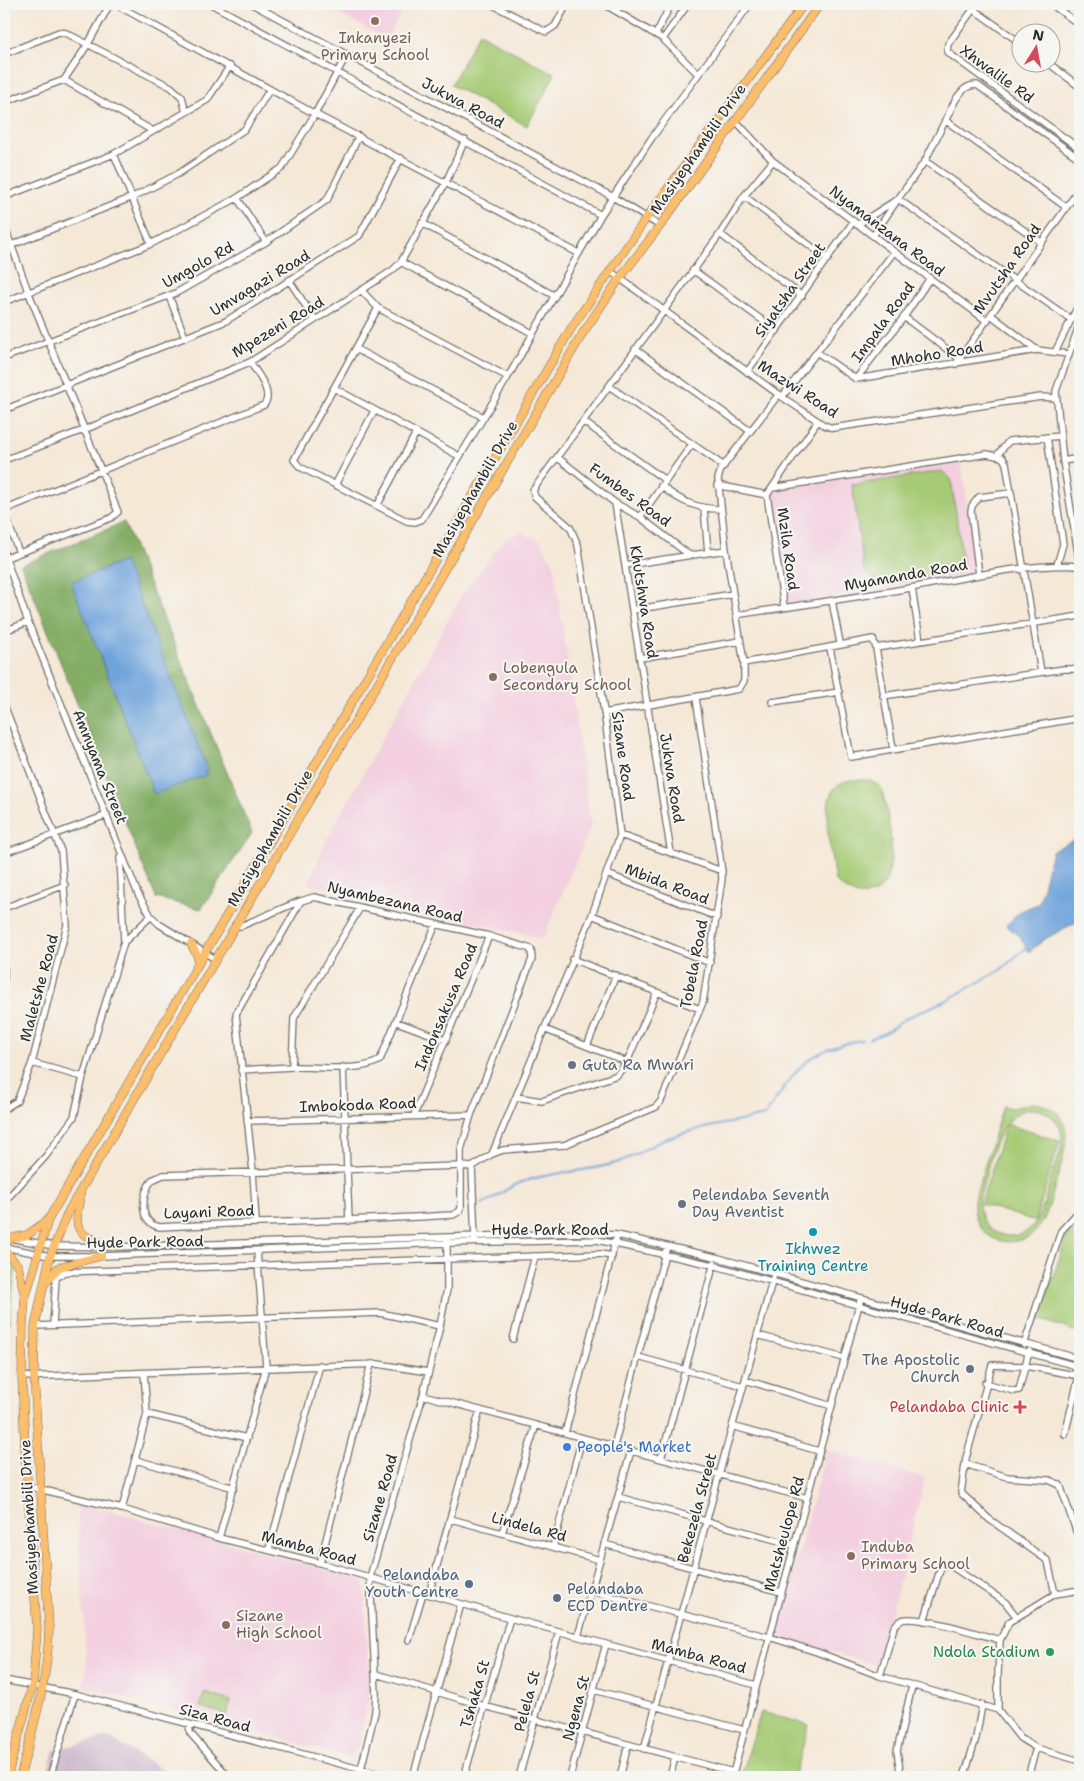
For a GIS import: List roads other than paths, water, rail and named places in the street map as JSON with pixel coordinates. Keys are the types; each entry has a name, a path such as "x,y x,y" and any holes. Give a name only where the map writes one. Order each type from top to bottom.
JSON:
{"main road":[{"name":"Masiyephambili Drive","path":"7,1777 32,1684 37,1629 22,1377 25,1299 48,1220 572,326 647,217 804,4"},
{"name":"Masiyephambili Drive","path":"20,1777 44,1687 49,1629 34,1376 35,1326 43,1284 54,1246 83,1183 583,333 620,278 660,226 820,4"},
{"path":"191,944 198,957 197,968"},
{"path":"83,1183 76,1218 79,1229 89,1238 113,1247"},
{"path":"6,1238 26,1235 48,1220"},
{"path":"4,1248 18,1266 25,1299"},
{"path":"43,1284 59,1267 101,1256"}],"street":[{"path":"4,102 64,80 88,44 110,4"},
{"path":"114,4 315,114 578,253"},
{"path":"211,4 337,73 466,140 601,215"},
{"name":"Jukwa Road","path":"252,4 346,56 613,197 660,226"},
{"path":"491,4 546,32 555,26 566,4"},
{"path":"604,4 612,6 663,39 698,74"},
{"path":"656,34 671,4"},
{"path":"663,39 688,4"},
{"path":"378,308 294,460 300,467 335,485 407,521 415,522 422,519 508,376 601,215 698,74 750,4"},
{"path":"1051,4 1080,25"},
{"path":"975,6 1012,36"},
{"name":"Xhwalile Rd","path":"975,6 948,44 947,52 1080,149"},
{"path":"4,54 61,32 88,44 171,88 182,97 186,112"},
{"path":"4,302 151,244 237,198 282,168 315,114 346,56"},
{"path":"4,197 114,154 154,131 206,100 230,66"},
{"path":"1060,72 1080,87"},
{"path":"64,80 154,131"},
{"path":"873,236 925,161 962,89 977,85 1080,159"},
{"path":"4,248 132,197 178,174 245,129 270,89"},
{"name":"Nyamanzana Road","path":"735,120 773,160 987,320"},
{"path":"945,120 1066,206"},
{"name":"Umgolo Rd","path":"4,358 169,296 266,242 327,200 359,136"},
{"name":"Mpezeni Road","path":"4,460 86,429 250,362 361,290 401,262 446,182 466,140"},
{"path":"114,154 151,244"},
{"name":"Umvagazi Road","path":"4,410 67,383 226,321 359,236 401,158"},
{"name":"Sizane Road","path":"492,1154 592,915 620,835 604,713 578,545 570,527 533,493 536,484 584,422 720,234 744,196 773,160"},
{"path":"925,161 1041,242"},
{"name":"Mvutsha Road","path":"958,361 1080,188"},
{"path":"744,196 828,258"},
{"path":"237,198 266,242"},
{"path":"855,223 898,198"},
{"path":"898,198 1072,320"},
{"path":"422,223 555,296"},
{"name":"Siyatsha Street","path":"748,372 828,258 855,223"},
{"path":"4,225 28,292 118,508 117,515 19,553 5,556"},
{"path":"720,234 802,296"},
{"path":"604,713 740,689 744,681 744,663 717,485 718,474 750,431 818,353 894,252"},
{"path":"401,262 532,332"},
{"path":"693,270 777,331"},
{"name":"Mazwi Road","path":"610,271 780,395 828,427 840,429 1041,397 1056,398 1056,391"},
{"name":"Impala Road","path":"856,380 904,317 930,278"},
{"path":"288,280 314,320"},
{"path":"361,290 378,308 508,376"},
{"path":"169,296 185,337"},
{"path":"1055,352 1080,302"},
{"path":"992,315 1037,350"},
{"path":"904,317 958,361"},
{"path":"1080,324 1056,391 1063,461 1080,565"},
{"path":"356,349 483,417"},
{"path":"635,349 750,431"},
{"name":"Mhoho Road","path":"856,380 958,361 1037,350 1068,354"},
{"path":"818,353 856,380"},
{"path":"19,553 4,510 264,405 268,393 250,362"},
{"path":"609,386 724,466"},
{"path":"334,388 459,456"},
{"path":"335,485 374,411"},
{"name":"Mzila Road","path":"784,607 767,495 818,421"},
{"path":"584,422 665,480"},
{"path":"377,506 416,433"},
{"path":"998,454 1009,441 1060,436"},
{"path":"1046,437 1063,544 1057,565"},
{"path":"640,517 692,444"},
{"path":"772,488 987,454 998,454 1006,463 1041,672"},
{"name":"Fumbes Road","path":"557,457 615,503 640,517 688,554"},
{"path":"1063,461 1080,458"},
{"path":"717,485 767,495"},
{"path":"661,486 684,502 704,509 721,509"},
{"path":"979,575 971,512 972,506 979,497 1011,493"},
{"name":"Khutshwa Road","path":"615,503 648,706"},
{"path":"704,509 708,552"},
{"path":"1073,514 1080,513"},
{"path":"626,565 688,554 726,550"},
{"name":"Amnyama Street","path":"5,556 28,622 138,894 151,916 170,932 215,959"},
{"name":"Myamanda Road","path":"736,615 912,588 979,575 1057,565 1080,565"},
{"path":"4,574 10,571"},
{"path":"912,588 920,641"},
{"path":"632,610 733,594"},
{"path":"832,601 840,644"},
{"path":"876,648 1080,616"},
{"path":"4,631 28,622"},
{"path":"744,663 872,639 876,648 893,749"},
{"path":"640,658 740,641"},
{"path":"830,648 851,757 1080,718"},
{"path":"884,696 1070,668 1080,672"},
{"path":"772,702 839,692"},
{"name":"Tobela Road","path":"472,1167 492,1154 512,1149 564,1145 656,1107 661,1101 700,1009 710,963 722,871 696,698"},
{"name":"Maletshe Road","path":"4,704 62,851 67,933 32,1063 17,1101 4,1109"},
{"name":"Jukwa Road","path":"648,706 671,853"},
{"path":"4,842 6,853 54,833 107,815"},
{"path":"620,835 722,871"},
{"path":"4,1202 70,1125 124,942 122,879 118,848"},
{"name":"Mbida Road","path":"607,874 717,917"},
{"path":"4,908 65,885"},
{"name":"Nyambezana Road","path":"235,925 241,926 314,896 489,936 527,946 531,949 532,959 471,1115 461,1150 461,1166"},
{"path":"256,1222 254,1172 236,1022 239,1006 301,901"},
{"path":"292,1067 294,1018 360,908"},
{"path":"592,915 710,963"},
{"path":"124,942 151,916"},
{"path":"241,1070 374,1065 380,1060 397,1022 436,924"},
{"name":"Indonsakusa Road","path":"414,1115 489,936"},
{"path":"572,959 700,1009"},
{"path":"4,969 4,979"},
{"path":"587,1046 616,975"},
{"path":"516,1097 542,1101 617,1075 627,1062 657,992"},
{"path":"397,1022 446,1040"},
{"path":"544,1029 627,1062"},
{"path":"32,1063 83,1077"},
{"path":"343,1067 348,1221"},
{"name":"Imbokoda Road","path":"247,1122 345,1117 471,1115"},
{"name":"Layani Road","path":"461,1166 461,1208 456,1214 348,1221 256,1222 160,1228 150,1224 143,1210 150,1184 157,1177 347,1169 461,1166 472,1167"},
{"path":"472,1167 475,1243"},
{"path":"985,1383 1014,1391 1019,1390 1026,1366 1025,1352 1061,1231 1080,1210"},
{"name":"Hyde Park Road","path":"4,1248 50,1256 101,1256 257,1251 447,1240 475,1236 580,1233 617,1235 715,1257 1080,1359"},
{"path":"565,1433 617,1235"},
{"name":"Hyde Park Road","path":"6,1238 54,1246 113,1247 447,1240 475,1243 580,1240 615,1243 713,1265 1080,1367"},
{"name":"Sizane Road","path":"361,1769 375,1712 376,1674 370,1577 423,1395 440,1326 447,1289 447,1240"},
{"path":"614,1446 667,1245"},
{"path":"219,1538 266,1367 257,1251"},
{"path":"513,1339 535,1256"},
{"path":"53,1325 56,1278 64,1272 447,1258 612,1256"},
{"path":"661,1459 715,1257"},
{"name":"Bekezela Street","path":"644,1749 774,1273"},
{"name":"Matsheulope Rd","path":"732,1774 860,1298"},
{"path":"35,1326 380,1313 440,1326"},
{"path":"757,1335 844,1358"},
{"path":"638,1358 832,1406"},
{"path":"22,1377 371,1364 428,1372"},
{"path":"320,1562 371,1364"},
{"path":"1056,1594 1048,1562 963,1496 960,1488 985,1383 990,1367 995,1364 1026,1366 1080,1376 1065,1434"},
{"path":"269,1549 320,1365"},
{"path":"122,1509 147,1414 144,1373"},
{"path":"423,1395 807,1498"},
{"path":"409,1640 451,1519 480,1410"},
{"path":"147,1414 248,1438"},
{"path":"502,1533 536,1425"},
{"path":"732,1426 819,1451"},
{"path":"553,1547 582,1438"},
{"path":"578,1636 631,1450"},
{"path":"136,1460 234,1488"},
{"path":"965,1464 1007,1477 1049,1480 1060,1485 1080,1542"},
{"name":"Mamba Road","path":"27,1486 122,1509 219,1538 320,1562 559,1632 756,1685"},
{"path":"618,1497 794,1545"},
{"name":"Lindela Rd","path":"451,1519 600,1560"},
{"path":"604,1544 781,1592"},
{"path":"924,1621 941,1567 948,1564 1005,1602 1016,1616"},
{"path":"998,1710 1000,1640 1005,1628 1016,1616 1056,1594 1080,1590"},
{"path":"591,1591 769,1637 817,1652 880,1676 998,1710 1020,1738 1036,1748 1080,1761"},
{"path":"413,1777 461,1604"},
{"name":"Tshaka St","path":"464,1777 510,1618"},
{"path":"880,1676 894,1626 899,1621 906,1619 924,1621 1000,1640"},
{"name":"Pelela St","path":"520,1777 559,1632"},
{"name":"Ngena St","path":"570,1777 606,1644"},
{"path":"376,1674 484,1706 732,1774"},
{"name":"Siza Road","path":"4,1680 75,1694 390,1777"},
{"path":"901,1777 897,1752 912,1686"},
{"path":"594,1690 744,1730"},
{"path":"50,1777 75,1694"},
{"path":"964,1777 976,1738 982,1705"},
{"path":"189,1724 190,1733 229,1777"},
{"path":"620,1777 628,1745"},
{"path":"1028,1777 1036,1748"},
{"path":"670,1777 675,1757"}],"water":[{"path":"124,561 208,770 205,771 206,775 154,794 71,582"},
{"path":"1080,837 1080,920 1045,939 1029,952 1018,934 1006,926 1019,912 1039,903 1052,851"}],"waterway":[{"path":"869,1039 885,1033 906,1018 947,1000 999,971 1026,948"},
{"path":"482,1204 527,1180 616,1163 679,1134 765,1116 803,1065 827,1050 842,1044 862,1040"}],"place":[{"name":"Inkanyezi Primary School","path":"375,21"},
{"name":"Lobengula Secondary School","path":"493,677"},
{"name":"Guta Ra Mwari","path":"572,1065"},
{"name":"Pelendaba Seventh Day Aventist","path":"682,1204"},
{"name":"Ikhwez Training Centre","path":"813,1232"},
{"name":"The Apostolic Church","path":"970,1369"},
{"name":"Pelandaba Clinic","path":"1020,1407"},
{"name":"People's Market","path":"567,1447"},
{"name":"Induba Primary School","path":"851,1556"},
{"name":"Pelandaba Youth Centre","path":"469,1584"},
{"name":"Pelandaba ECD Dentre","path":"557,1598"},
{"name":"Sizane High School","path":"226,1625"},
{"name":"Ndola Stadium","path":"1050,1652"}]}
